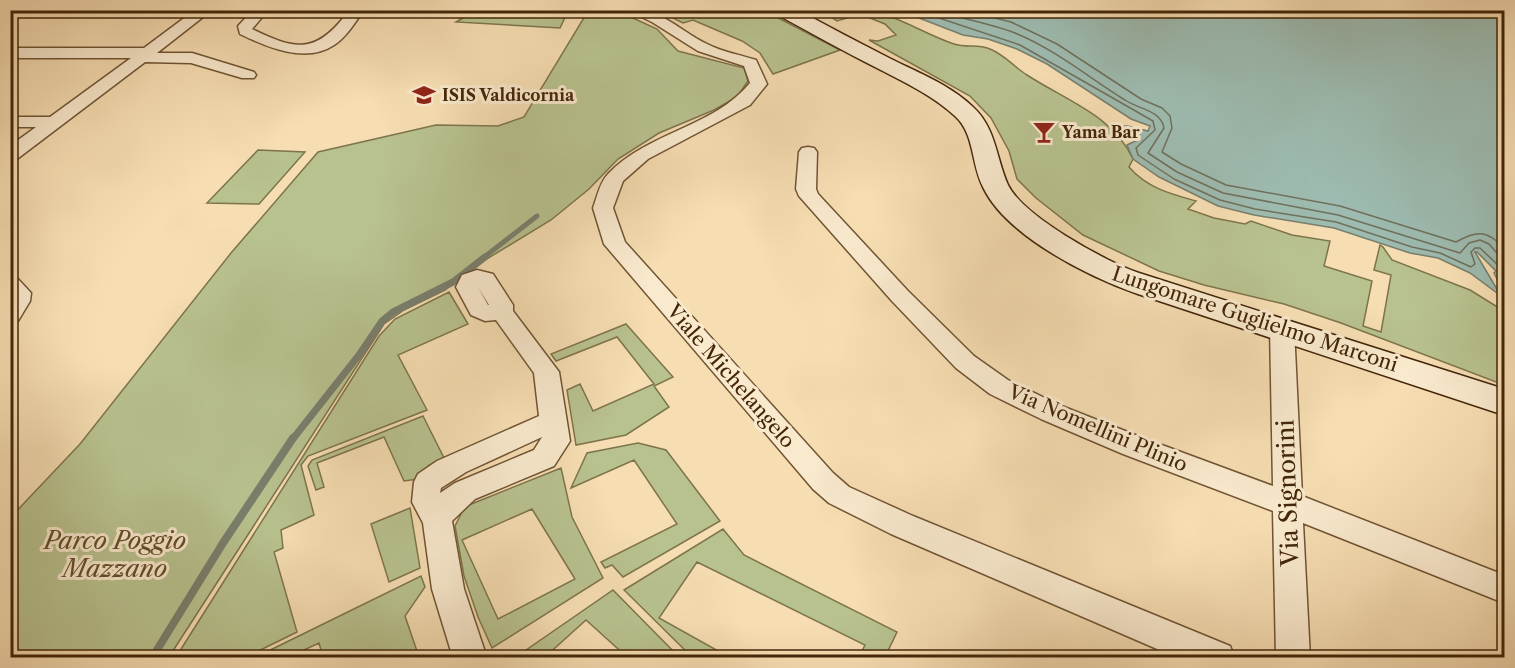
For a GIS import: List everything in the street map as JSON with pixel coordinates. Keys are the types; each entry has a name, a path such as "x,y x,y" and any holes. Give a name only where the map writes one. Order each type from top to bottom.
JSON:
{"street":[{"path":"10,155 205,10"},
{"path":"261,10 245,26 245,31 292,48 303,49 330,43 352,17 345,10"},
{"name":"Viale Michelangelo","path":"634,10 657,19 703,48 751,63 757,74 758,84 747,98 728,113 650,150 620,171 612,181 602,205 605,229 615,244 823,481 839,495 902,525 1218,657"},
{"name":"Lungomare Guglielmo Marconi","path":"783,10 924,84 952,102 978,129 996,188 1004,200 1016,212 1062,245 1114,274 1504,402"},
{"path":"10,52 192,58 248,75"},
{"path":"10,122 54,122"},
{"name":"Via Nomellini Plinio","path":"808,152 806,189 809,196 900,296 980,375 999,387 1050,412 1133,446 1289,504 1504,589"},
{"path":"10,284 20,293 19,301 10,315"},
{"path":"470,657 453,612 441,563 437,518 447,505 465,491 544,458 556,441 546,372 502,312"},
{"name":"Via Signorini","path":"1282,328 1293,657"}],"green space":[{"path":"477,10 568,11 560,28 456,22"},
{"name":"Parco Poggio Mazzano","path":"588,11 608,11 633,18 657,29 678,51 744,68 748,81 737,97 714,110 659,133 618,159 589,189 551,220 480,263 445,290 404,310 384,324 169,657 11,657 10,518 80,444 231,253 318,152 436,125 498,126 524,117"},
{"path":"659,11 765,11 840,50 773,74 760,53 742,41 693,20 683,23"},
{"path":"837,11 874,11 954,44 990,49 1027,75 1101,120 1124,144 1133,159 1129,167 1152,185 1196,201 1188,209 1214,218 1245,224 1251,221 1292,235 1330,241 1324,266 1372,281 1363,326 1381,332 1391,275 1374,270 1380,245 1392,260 1470,290 1504,311 1504,385 1341,323 1284,304 1204,285 1159,271 1083,235 1036,198 1017,179 1009,151 991,118 970,96 869,40 878,41 896,35 885,24 857,15 837,21 826,14"},
{"path":"258,150 305,152 259,204 207,203"},
{"path":"449,292 468,324 398,355 427,410 308,456 301,465 314,515 281,530 283,548 274,552 297,632 246,657 176,657 379,336 395,319"},
{"path":"626,324 673,377 654,386 669,407 626,435 576,445 567,390 580,384 593,411 654,384 617,337 556,361 551,354"},
{"path":"423,416 444,458 428,466 418,479 404,481 384,437 317,463 324,487 316,490 308,466 312,460"},
{"path":"638,443 666,450 720,521 623,577 612,565 605,568 601,562 677,524 634,460 571,488 587,453"},
{"path":"561,468 572,517 603,578 492,648 478,617 464,576 455,526 462,512 469,505","holes":["532,509 575,579 498,619 462,540"]},
{"path":"410,508 420,568 389,582 371,524"},
{"path":"723,529 744,555 897,632 885,657 859,657 865,645 697,562 659,618 729,657 692,657 624,590"},
{"path":"421,576 425,587 405,616 419,657 323,657 319,643 289,657 256,657"},
{"path":"613,590 679,657 627,657 586,620 545,657 516,657"}],"water":[{"path":"901,11 1504,11 1504,293 1494,273 1496,271 1477,252 1475,252 1501,296 1470,273 1438,258 1410,253 1334,228 1254,215 1218,206 1159,177 1133,159 1127,145 1140,139 1117,126 1148,131 1150,126 1131,119 1047,64 1017,49 988,39 963,35"}],"waterway":[{"path":"483,258 537,216"},
{"path":"292,440 359,355 382,321 393,312 453,282 485,257"},
{"path":"152,658 223,543 293,438"}],"place":[{"name":"ISIS Valdicornia","path":"424,95"},
{"name":"Yama Bar","path":"1044,132"}]}
